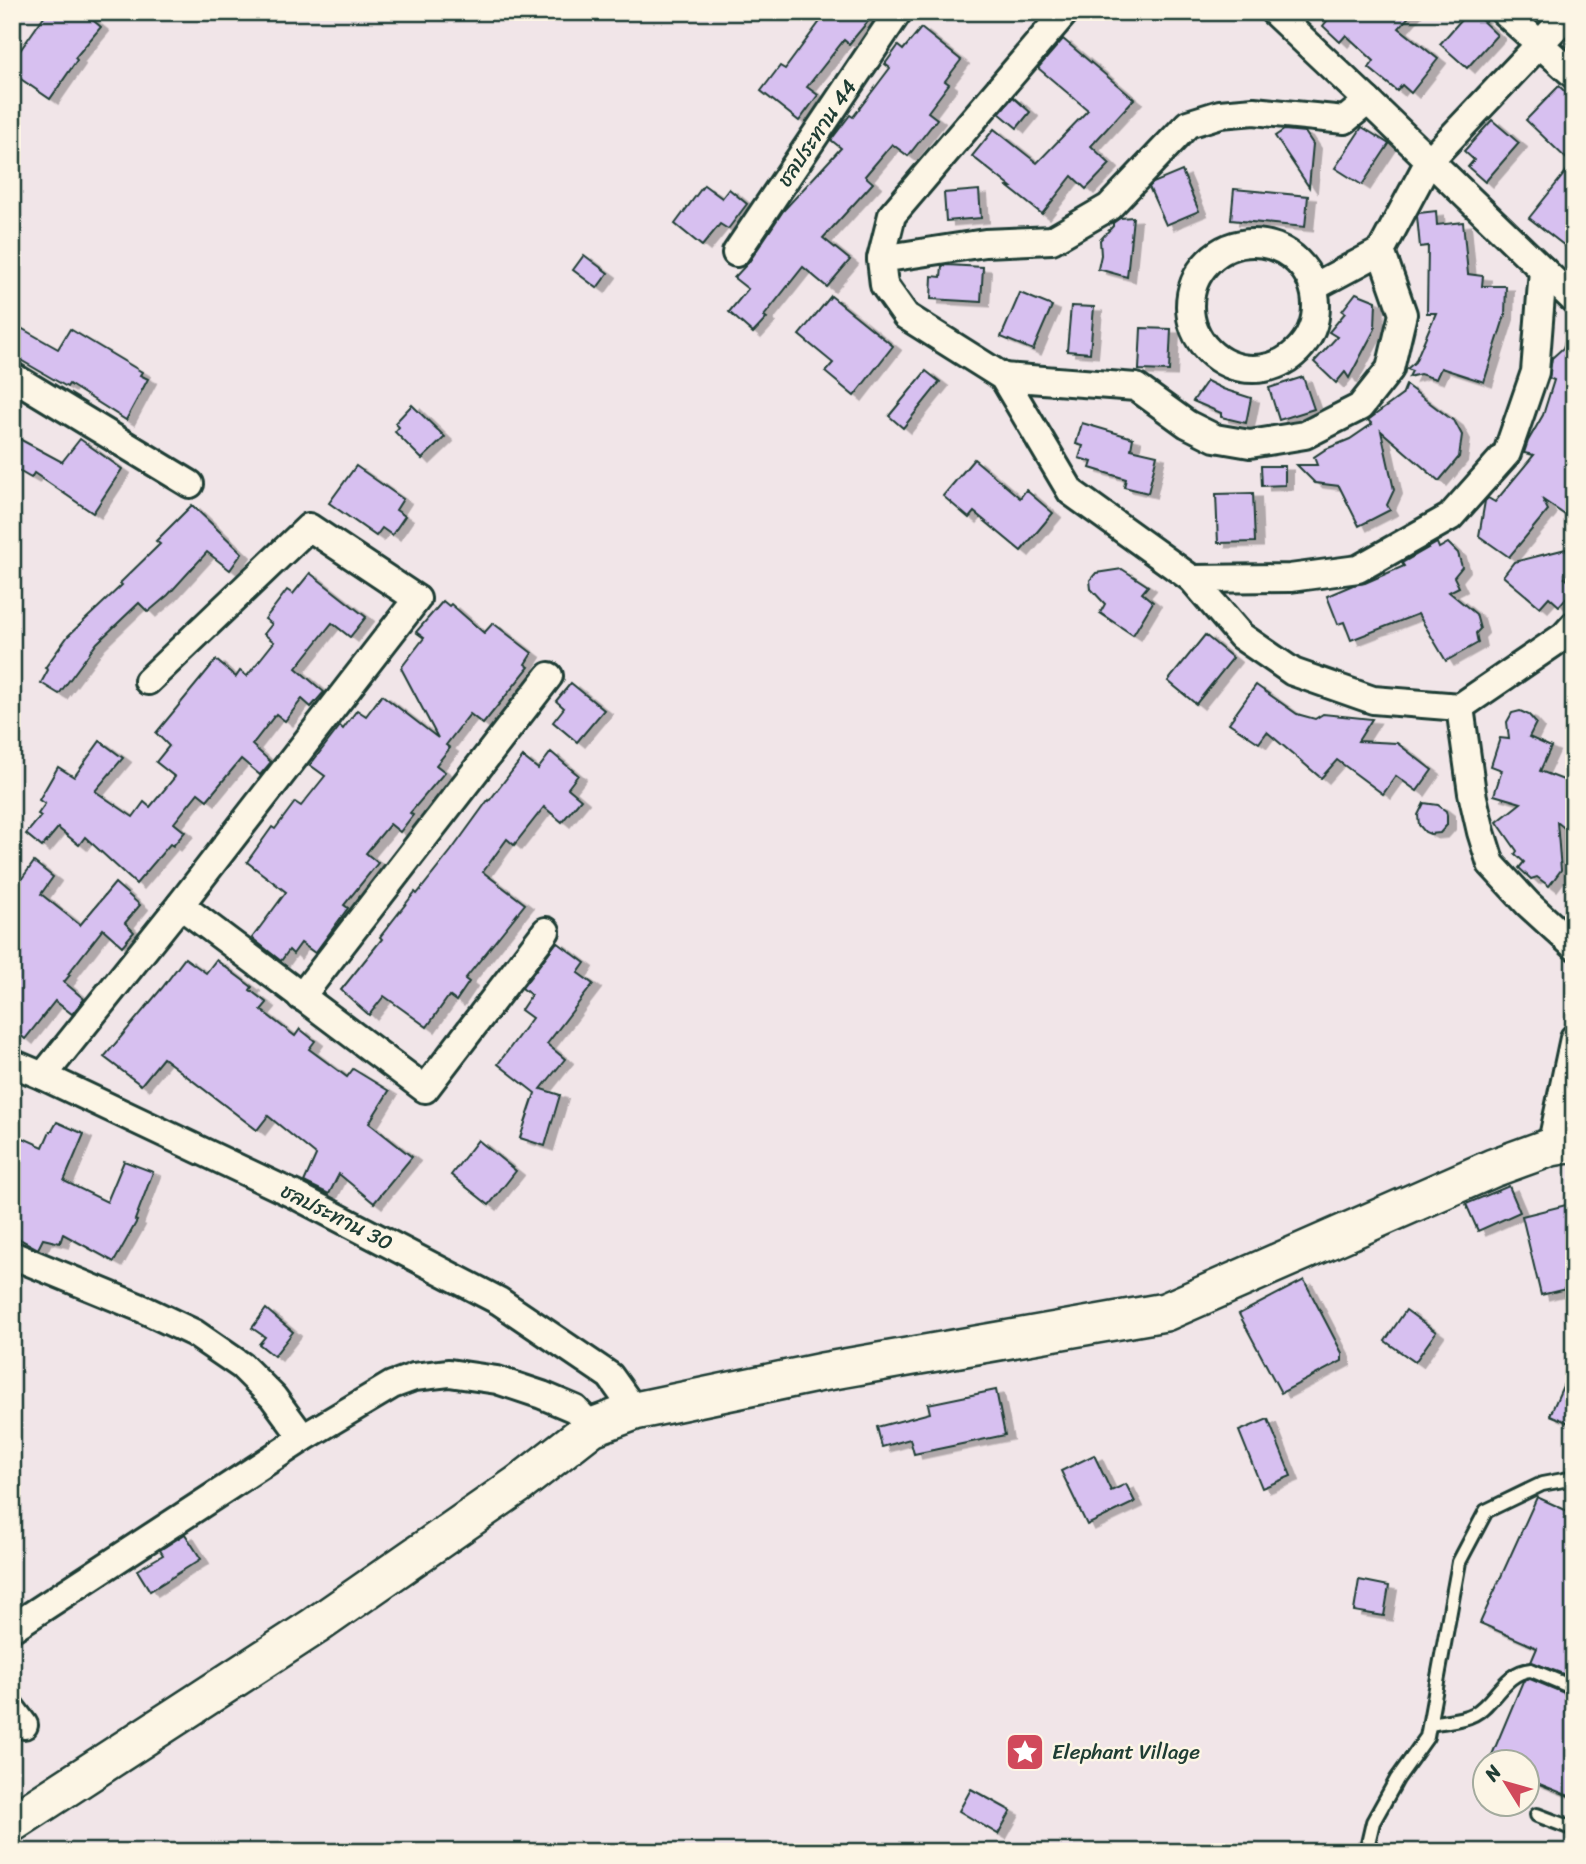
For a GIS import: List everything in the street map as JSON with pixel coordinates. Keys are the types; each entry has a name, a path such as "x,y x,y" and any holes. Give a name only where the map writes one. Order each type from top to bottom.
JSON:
{"street":[{"name":"ชลประทาน 44","path":"736,253 898,12"},
{"path":"1065,12 892,215 881,259 884,285 906,316 1003,377 1070,492 1192,579 1241,636 1293,672 1373,700 1460,707 1564,636 1574,625"},
{"path":"1274,12 1574,300"},
{"path":"1504,12 1574,75"},
{"path":"1314,287 1381,251 1429,161 1570,12"},
{"path":"881,259 985,243 1052,240 1109,207 1188,124 1220,114 1254,111 1345,120 1368,100"},
{"path":"1259,243 1280,248 1304,267 1314,287 1317,312 1310,333 1298,351 1275,366 1253,370 1234,366 1215,357 1200,341 1193,326 1190,304 1194,284 1205,265 1222,251 1237,245 1259,243"},
{"path":"1003,377 1136,387 1187,424 1215,438 1250,444 1306,435 1360,407 1390,369 1403,314 1381,251"},
{"path":"1192,579 1290,578 1359,569 1450,517 1507,453 1535,372 1543,270"},
{"path":"12,376 190,484"},
{"path":"43,1076 180,905 417,599 309,527 148,681"},
{"path":"301,997 549,676"},
{"path":"1460,707 1472,793 1491,864 1528,904 1574,946"},
{"path":"180,905 425,1088 546,931"},
{"path":"12,1823 315,1626 519,1484 592,1427 635,1411 822,1372 1166,1312 1493,1168 1562,1145 1574,1038"},
{"name":"ชลประทาน 30","path":"12,1063 295,1195 499,1301 610,1376 635,1411"},
{"path":"12,1255 141,1308 194,1333 242,1366 273,1397 303,1438"},
{"path":"12,1628 303,1438 392,1385 414,1377 449,1373 497,1380 575,1409 592,1427"}],"lane":[{"path":"1366,1852 1373,1822 1397,1779 1427,1737 1459,1562 1486,1511 1542,1484 1574,1478"},
{"path":"1430,1724 1474,1714 1506,1683 1525,1670 1574,1688"},
{"path":"1540,1816 1574,1829"}],"building":[{"path":"47,12 83,12 101,27 75,58 77,60 50,99 12,73 12,62"},
{"path":"827,12 876,12 849,44 844,40 807,87 818,95 799,121 761,91 780,66 785,69"},
{"path":"1334,12 1413,12 1399,28 1438,59 1411,93 1402,85 1397,91 1369,68 1374,61 1346,35 1340,42 1323,26"},
{"path":"1468,12 1473,12 1497,35 1467,68 1440,44"},
{"path":"921,28 961,60 945,81 949,84 928,112 937,119 908,156 892,144 865,176 873,183 823,238 850,260 827,287 803,267 764,316 767,318 753,333 729,312 748,289 734,278 749,262 783,211 841,148 831,140 850,115 853,117 890,68 885,64 898,46 903,50"},
{"path":"1063,39 1134,99 1091,146 1110,164 1086,189 1072,176 1042,214 972,156 994,129 1037,163 1088,110 1038,68"},
{"path":"1559,86 1574,100 1574,253 1529,218 1572,164 1526,120"},
{"path":"1013,97 1030,112 1017,128 999,113"},
{"path":"1492,120 1519,143 1485,182 1468,167 1474,160 1464,151"},
{"path":"1362,127 1389,144 1362,185 1335,168"},
{"path":"1284,130 1305,132 1313,144 1309,187 1275,136"},
{"path":"1182,171 1199,211 1166,225 1149,187"},
{"path":"704,185 722,198 729,189 747,204 728,229 720,224 702,246 675,224"},
{"path":"1234,189 1308,196 1305,227 1231,220"},
{"path":"979,190 981,218 946,221 944,193"},
{"path":"1436,211 1437,225 1463,222 1468,274 1483,276 1482,286 1506,286 1505,315 1484,382 1441,368 1436,379 1420,374 1409,377 1412,371 1407,369 1415,362 1436,313 1427,313 1428,246 1420,247 1417,216 1419,213"},
{"path":"1133,217 1127,277 1098,269 1100,240 1120,218"},
{"path":"584,255 608,273 597,288 573,270"},
{"path":"942,266 983,267 981,302 931,299 932,276 941,277"},
{"path":"1020,293 1052,306 1033,350 1001,337"},
{"path":"1356,293 1376,301 1375,329 1349,378 1345,372 1336,383 1314,362 1337,337 1329,332 1345,313 1342,311"},
{"path":"831,296 893,346 854,396 825,372 833,363 799,335"},
{"path":"1071,306 1094,307 1090,353 1067,351"},
{"path":"12,323 58,349 70,329 142,372 140,375 148,379 126,420 69,384 67,387 12,355"},
{"path":"1141,328 1171,329 1169,371 1139,370"},
{"path":"1569,330 1574,330 1574,521 1543,500 1548,510 1509,557 1479,536 1485,501 1488,498 1495,502 1534,455 1524,453 1543,415 1554,380 1549,378 1552,358 1563,348"},
{"path":"926,371 940,382 903,428 889,416"},
{"path":"1303,377 1314,409 1279,420 1269,388"},
{"path":"1207,381 1251,398 1246,423 1221,417 1221,413 1193,401"},
{"path":"1406,385 1455,422 1462,435 1459,457 1439,481 1381,431 1394,490 1387,505 1390,510 1359,526 1339,486 1315,483 1297,465 1317,465 1314,457 1350,439 1372,424 1368,420 1402,395"},
{"path":"412,405 445,437 422,459 395,432 399,427 395,423"},
{"path":"1082,423 1133,438 1131,449 1157,455 1148,493 1124,487 1126,479 1090,468 1092,462 1079,458 1083,446 1076,444"},
{"path":"12,435 62,462 80,439 122,469 93,513 34,473 31,478 12,467"},
{"path":"974,459 1020,498 1026,490 1053,513 1021,551 974,512 969,518 943,496"},
{"path":"356,466 403,499 396,510 405,516 392,535 382,528 376,536 329,503"},
{"path":"1261,466 1285,466 1285,485 1262,486"},
{"path":"1253,493 1255,542 1218,543 1216,494"},
{"path":"192,505 242,553 230,570 207,552 168,595 148,612 139,603 97,643 59,694 41,683 48,670 45,668 68,636 122,585 120,583 160,544 156,541"},
{"path":"1437,543 1439,548 1448,543 1458,553 1462,567 1454,577 1459,587 1449,592 1476,614 1480,629 1476,633 1478,643 1446,661 1418,614 1351,640 1344,622 1338,624 1327,596 1404,566 1402,563"},
{"path":"1566,549 1574,567 1565,578 1574,585 1574,589 1559,606 1549,597 1540,607 1503,576 1514,562"},
{"path":"1122,569 1148,586 1142,593 1153,602 1133,635 1100,613 1105,604 1091,589 1090,580 1096,573"},
{"path":"310,573 366,617 350,637 332,623 296,668 324,692 311,707 302,699 285,721 276,714 252,745 271,762 260,775 241,759 207,800 198,793 174,823 185,832 173,846 170,844 136,884 85,837 79,845 58,828 42,847 26,834 41,816 38,814 45,804 39,800 58,767 74,777 100,741 123,758 95,791 133,817 144,802 150,807 175,777 156,762 169,746 156,733 216,660 236,677 240,671 247,676 274,642 264,634 272,624 265,619 287,590 293,594"},
{"path":"443,601 449,606 451,604 484,633 493,623 532,653 525,664 529,667 483,724 470,714 446,745 450,748 436,765 445,772 410,813 413,815 400,832 390,824 366,853 378,863 344,905 348,908 315,953 301,943 293,954 289,950 281,961 252,938 286,892 247,862 272,827 275,829 295,802 301,806 325,776 310,765 340,726 343,729 357,710 366,716 382,695 438,738 401,668 424,638 416,632"},
{"path":"1205,635 1233,658 1196,704 1168,681"},
{"path":"571,683 604,710 577,742 553,722 564,708 556,701"},
{"path":"1256,685 1297,714 1315,719 1323,714 1372,719 1358,741 1397,743 1432,770 1417,791 1396,776 1383,794 1337,760 1321,778 1267,732 1259,743 1229,723"},
{"path":"1520,711 1529,715 1536,723 1529,737 1551,747 1540,771 1574,784 1574,836 1557,822 1561,870 1549,886 1537,877 1531,879 1519,868 1524,862 1515,854 1517,851 1497,822 1521,803 1494,795 1502,770 1491,766 1500,738 1509,739 1507,722 1512,713"},
{"path":"551,752 578,775 568,788 581,799 562,822 544,807 514,845 507,839 483,872 525,904 465,979 469,982 456,1001 449,996 427,1027 384,996 369,1015 341,990 523,757 538,769"},
{"path":"1424,803 1438,805 1446,811 1447,825 1440,833 1430,834 1419,825 1418,815"},
{"path":"34,862 53,877 41,894 80,925 115,883 140,905 125,923 134,932 122,946 103,929 68,974 70,975 64,982 84,999 72,1014 55,1001 25,1039 12,1028 12,892"},
{"path":"557,942 585,963 578,973 593,984 547,1044 565,1059 541,1089 560,1095 545,1146 520,1138 535,1093 498,1064 532,1018 521,1010 531,995 522,988"},
{"path":"185,958 206,973 216,960 252,987 250,990 267,1003 261,1010 295,1036 300,1029 315,1041 309,1049 347,1077 353,1069 389,1091 369,1123 412,1157 374,1203 339,1174 329,1194 304,1182 316,1155 268,1116 257,1130 163,1058 141,1085 104,1057"},
{"path":"57,1122 84,1134 64,1181 107,1202 124,1161 153,1172 135,1220 137,1221 114,1262 63,1234 60,1243 43,1239 38,1249 12,1235 12,1133 43,1147"},
{"path":"478,1140 516,1171 489,1205 451,1175"},
{"path":"1509,1186 1520,1212 1478,1231 1466,1204"},
{"path":"1574,1203 1574,1287 1541,1295 1522,1216"},
{"path":"1304,1280 1342,1353 1342,1361 1281,1393 1239,1314"},
{"path":"266,1309 293,1332 274,1356 259,1344 265,1337 252,1328"},
{"path":"1406,1310 1436,1332 1415,1362 1385,1341"},
{"path":"1574,1361 1574,1425 1550,1415"},
{"path":"996,1390 1005,1435 914,1454 910,1439 882,1447 877,1427 930,1413 928,1404"},
{"path":"1268,1419 1291,1476 1262,1488 1239,1431"},
{"path":"1094,1455 1111,1491 1126,1484 1135,1502 1087,1525 1061,1471"},
{"path":"1537,1497 1574,1514 1574,1678 1531,1662 1537,1648 1480,1623"},
{"path":"185,1534 201,1559 150,1591 137,1570 163,1555 160,1550"},
{"path":"1359,1580 1389,1586 1384,1616 1354,1611"},
{"path":"1530,1679 1574,1697 1574,1798 1540,1784 1540,1748 1495,1748 1523,1681"},
{"path":"971,1789 1011,1811 998,1834 959,1811"}],"place":[{"name":"Elephant Village","path":"1025,1752"}]}
